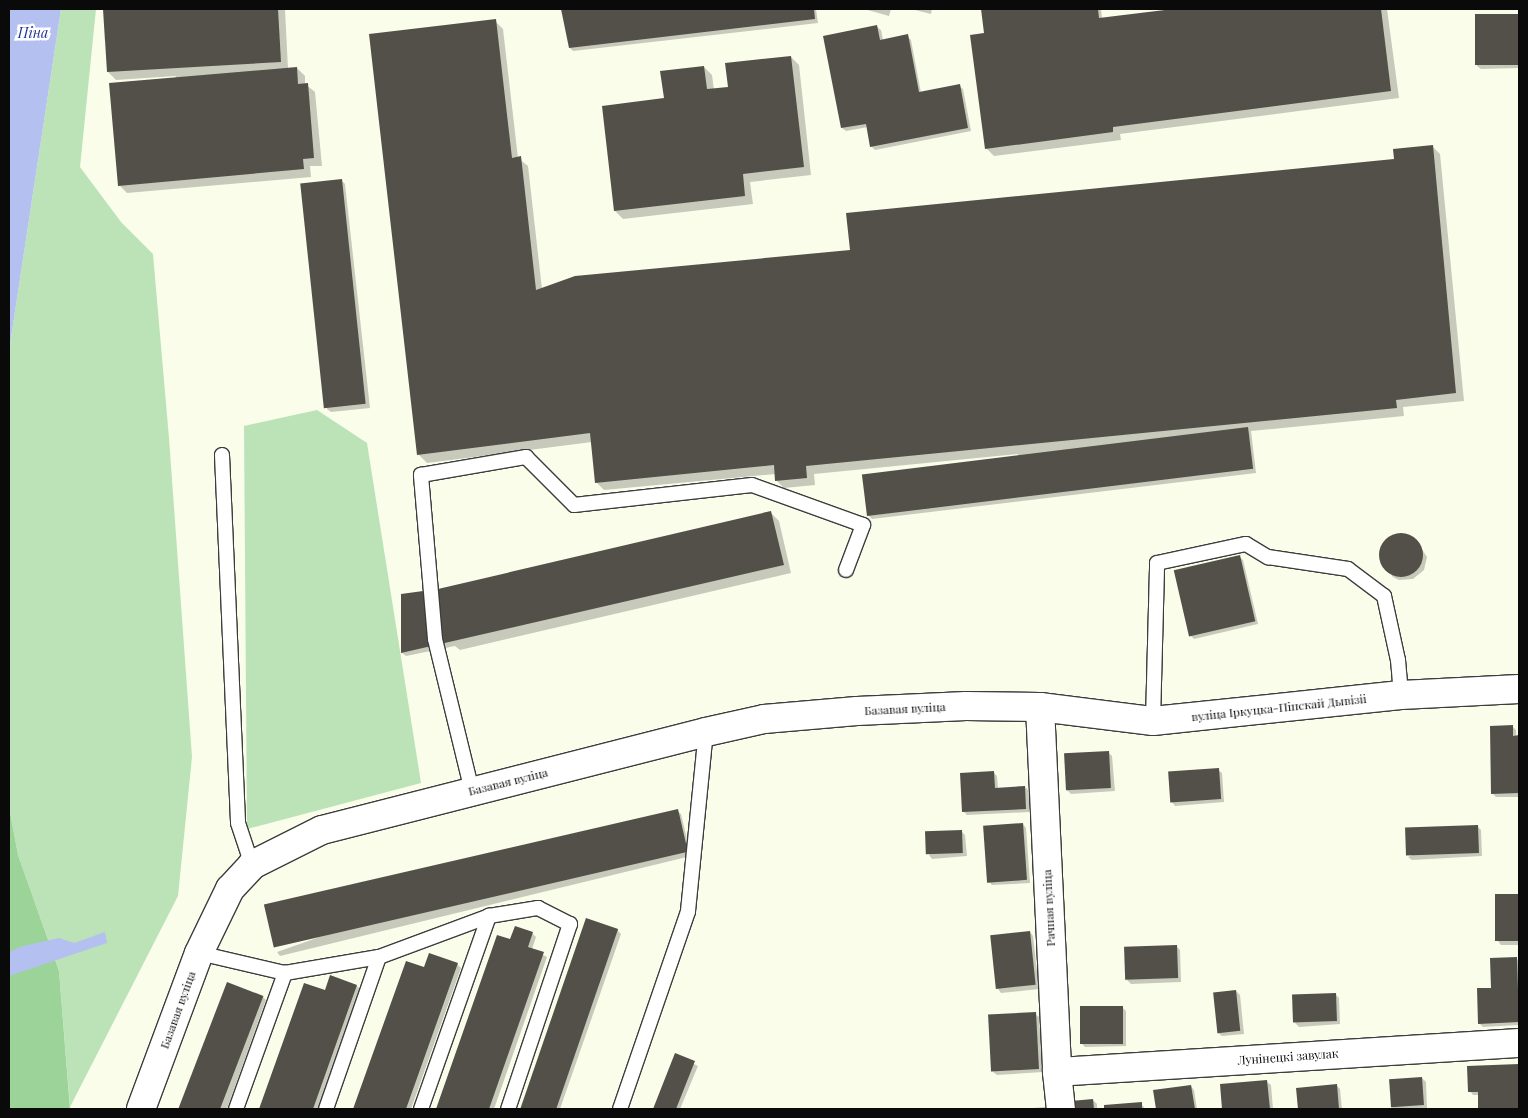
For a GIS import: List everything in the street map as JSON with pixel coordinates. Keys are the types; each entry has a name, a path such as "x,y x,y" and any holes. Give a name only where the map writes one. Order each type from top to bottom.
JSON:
{"street":[{"name":"вуліца Іркуцка-Пінскай Дывізіі","path":"1040,707 1152,721 1400,695 1519,689"},
{"name":"Базавая вуліца","path":"141,1109 198,953 230,889 252,865 322,830 706,732 764,719 857,711 966,706 1040,707"},
{"name":"Рачная вуліца","path":"1040,707 1057,1072 1061,1109"},
{"name":"Лунінецкі завулак","path":"1057,1072 1519,1043"}],"lane":[{"path":"222,455 238,823 252,865"},
{"path":"472,791 435,639 421,476 526,457 574,505 752,486 863,525 846,570"},
{"path":"1152,721 1156,563 1246,544 1268,557 1348,569 1384,596 1398,660 1400,695"},
{"path":"620,1109 688,912 706,732"},
{"path":"198,953 285,973 379,958 488,916 538,908 570,924 508,1109"},
{"path":"421,1109 488,916"},
{"path":"326,1109 379,958"},
{"path":"236,1109 285,973"}],"green space":[{"path":"61,9 96,9 80,167 121,222 153,254 169,438 192,757 178,896 70,1107 59,971 18,855 9,807 9,351"},
{"path":"317,410 367,443 421,783 247,829 244,426"},
{"path":"9,807 18,855 59,971 70,1109 9,1109"}],"water":[{"name":"Піна","path":"9,9 61,9 9,351"},
{"path":"105,932 107,943 9,976 9,952 23,946 59,938 74,943"}],"building":[{"path":"103,9 278,9 281,62 107,72"},
{"path":"561,9 814,9 815,19 569,48"},
{"path":"981,9 1098,9 1099,18 1173,9 1381,9 1391,91 1113,127 1113,132 985,149 970,35 984,33"},
{"path":"1475,14 1519,14 1519,65 1475,65"},
{"path":"496,19 512,158 521,156 536,290 575,276 850,250 846,213 1394,159 1393,149 1433,145 1456,393 1396,400 1397,408 806,466 807,478 775,481 774,465 595,483 590,433 417,455 369,34"},
{"path":"877,25 880,40 908,34 919,92 960,84 968,128 870,147 866,124 841,128 823,36"},
{"path":"791,56 804,167 743,174 745,196 614,211 602,106 664,98 660,71 704,66 707,89 728,87 725,63"},
{"path":"297,67 298,84 308,83 314,158 303,159 304,169 118,186 109,83"},
{"path":"342,179 366,404 324,408 300,183"},
{"path":"1248,427 1253,469 867,516 862,474"},
{"path":"771,511 784,565 401,653 401,594 438,589"},
{"path":"1405,533 1417,539 1422,546 1422,564 1417,571 1410,576 1397,577 1389,574 1382,567 1379,551 1382,543 1389,536"},
{"path":"1240,555 1255,621 1189,637 1174,570"},
{"path":"1513,725 1513,736 1519,735 1519,793 1491,794 1490,726"},
{"path":"1109,751 1111,788 1066,790 1064,753"},
{"path":"1219,768 1221,799 1170,802 1168,772"},
{"path":"994,771 995,788 1025,786 1026,809 962,812 960,773"},
{"path":"678,809 688,852 274,947 264,905"},
{"path":"1023,823 1027,880 987,883 983,826"},
{"path":"1478,825 1479,853 1406,856 1405,828"},
{"path":"962,830 963,853 926,854 925,831"},
{"path":"1495,894 1519,894 1519,941 1495,941"},
{"path":"586,918 618,929 556,1109 520,1109"},
{"path":"515,926 533,932 528,947 544,952 489,1109 436,1109 497,935 510,939"},
{"path":"1030,931 1036,985 996,989 990,935"},
{"path":"1177,945 1178,978 1125,980 1124,947"},
{"path":"429,953 458,963 406,1109 353,1109 406,961 424,967"},
{"path":"1517,957 1519,1022 1478,1024 1477,988 1491,988 1490,958"},
{"path":"330,975 357,985 313,1109 259,1109 304,983 325,990"},
{"path":"227,982 263,996 220,1109 179,1108"},
{"path":"1236,990 1240,1031 1217,1033 1213,992"},
{"path":"1336,993 1337,1021 1293,1023 1292,995"},
{"path":"1080,1006 1123,1006 1123,1044 1080,1044"},
{"path":"1036,1012 1039,1069 991,1071 988,1015"},
{"path":"675,1053 695,1061 676,1109 653,1109"},
{"path":"1519,1064 1519,1109 1478,1109 1478,1092 1468,1092 1467,1066"},
{"path":"1422,1077 1424,1105 1391,1107 1389,1079"},
{"path":"1267,1080 1270,1109 1222,1109 1220,1084"},
{"path":"1337,1084 1339,1109 1298,1109 1296,1088"},
{"path":"1191,1085 1195,1109 1156,1109 1153,1090"},
{"path":"1093,1099 1094,1109 1072,1109 1071,1101"},
{"path":"1142,1102 1142,1109 1104,1109 1104,1105"}]}
